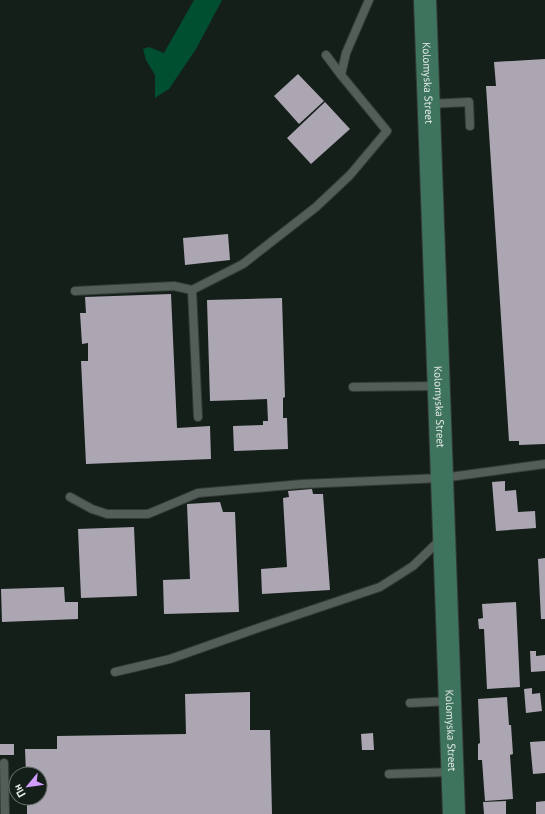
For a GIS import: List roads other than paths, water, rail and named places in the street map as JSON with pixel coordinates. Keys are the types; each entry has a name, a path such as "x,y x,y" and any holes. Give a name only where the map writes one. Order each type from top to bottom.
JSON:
{"street":[{"name":"Kolomyska Street","path":"425,0 454,814"}],"lane":[{"path":"341,75 346,53 368,0"},
{"path":"75,291 174,286 192,290 243,264 316,207 350,175 387,131 326,55"},
{"path":"429,104 468,102 470,126"},
{"path":"192,290 198,417"},
{"path":"353,388 439,386"},
{"path":"70,497 92,509 108,514 148,514 198,493 302,484 442,478 545,464"},
{"path":"115,672 170,659 380,587 413,566 444,535"},
{"path":"410,703 450,701"},
{"path":"4,763 5,814"},
{"path":"389,774 453,772"}]}
